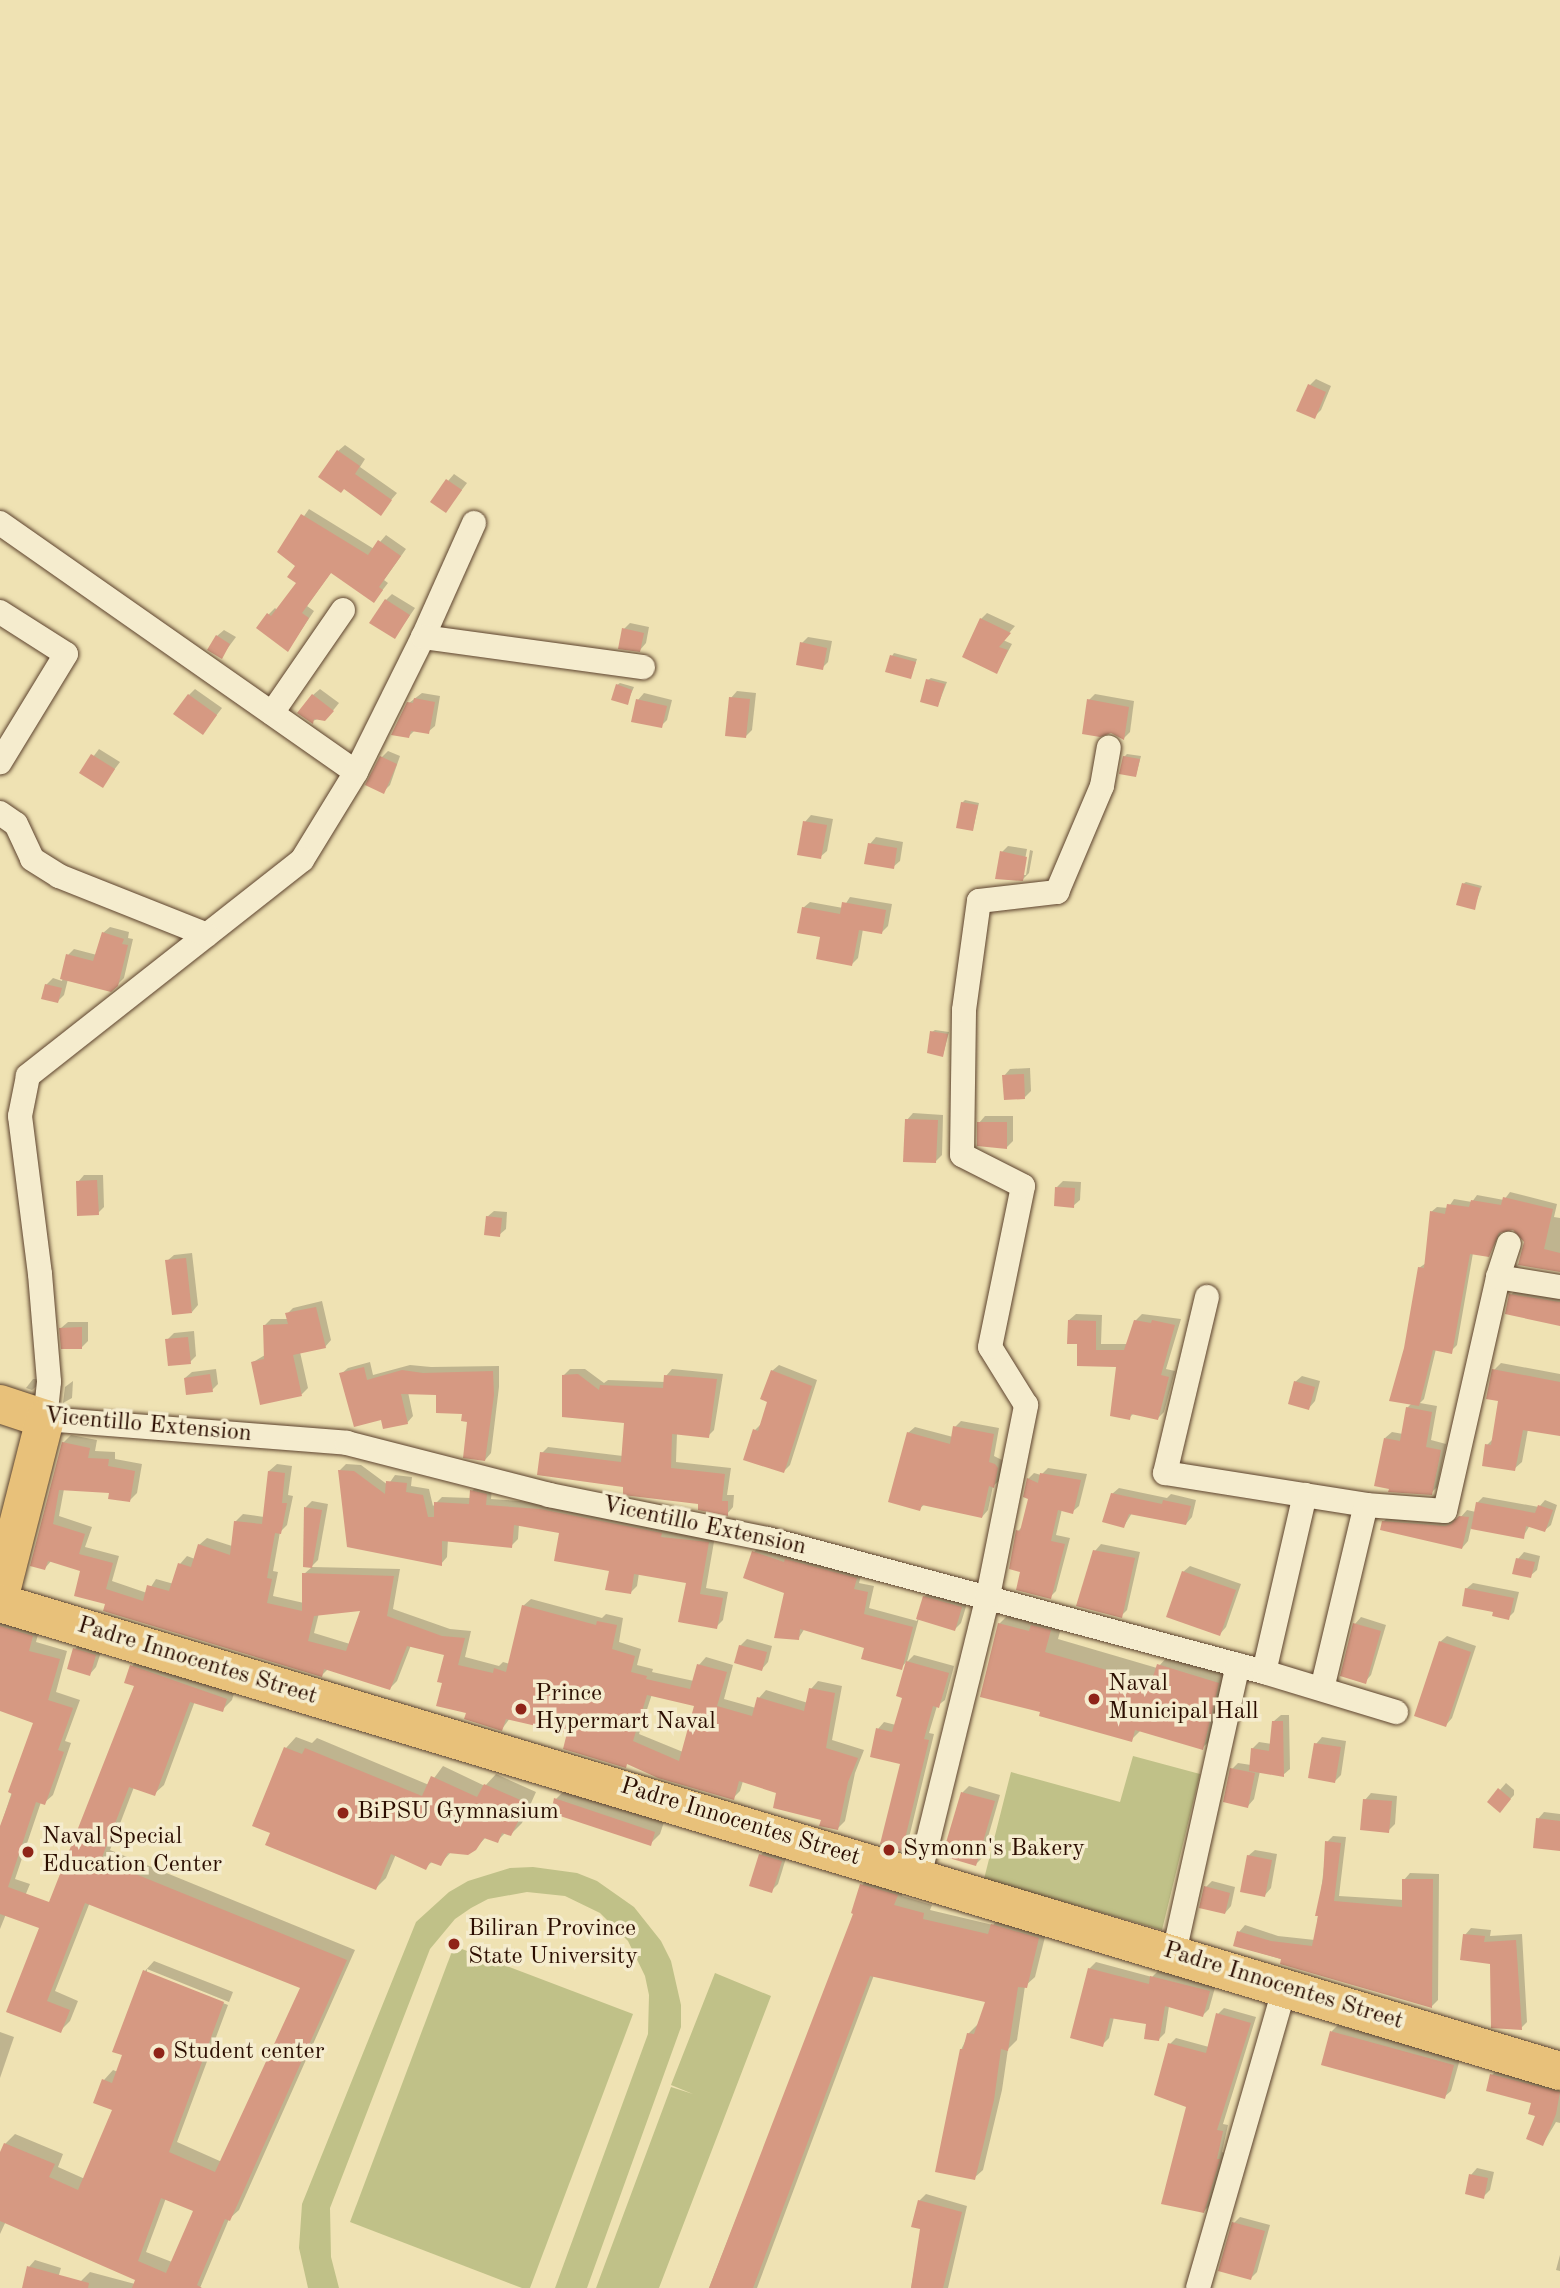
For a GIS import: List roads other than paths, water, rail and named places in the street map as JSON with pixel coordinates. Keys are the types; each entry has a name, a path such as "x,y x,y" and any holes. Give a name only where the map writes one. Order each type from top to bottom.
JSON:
{"main road":[{"name":"Vicentillo Extension","path":"0,1404 45,1419"},
{"path":"0,1595 45,1419"},
{"name":"Padre Innocentes Street","path":"0,1603 1174,1953 1560,2071"}],"street":[{"path":"0,523 356,772"},
{"path":"45,1419 49,1382 40,1274 20,1116 28,1076 302,860 356,772 423,637 474,523"},
{"path":"272,713 343,610"},
{"path":"0,612 66,654 0,762"},
{"path":"423,637 643,667"},
{"path":"919,1877 988,1596 1026,1405 990,1347 1023,1186 962,1155 964,1010 979,901 1057,892 1102,786 1109,748"},
{"path":"0,813 16,824 32,859 59,876 207,935"},
{"path":"1207,1297 1165,1473 1366,1505 1445,1511 1498,1277 1509,1244"},
{"path":"1498,1277 1560,1287"},
{"name":"Vicentillo Extension","path":"45,1419 347,1443 549,1494 768,1539 1264,1672 1396,1712"},
{"path":"1264,1672 1305,1494"},
{"path":"1322,1689 1366,1505"},
{"path":"1174,1953 1238,1665"},
{"path":"1198,2288 1284,1987"}],"place":[{"name":"Naval Municipal Hall","path":"1094,1699"},
{"name":"Prince Hypermart Naval","path":"521,1709"},
{"name":"BiPSU Gymnasium","path":"343,1813"},
{"name":"Symonn's Bakery","path":"889,1850"},
{"name":"Naval Special Education Center","path":"28,1852"},
{"name":"Biliran Province State University","path":"454,1944"},
{"name":"Student center","path":"159,2053"}]}
